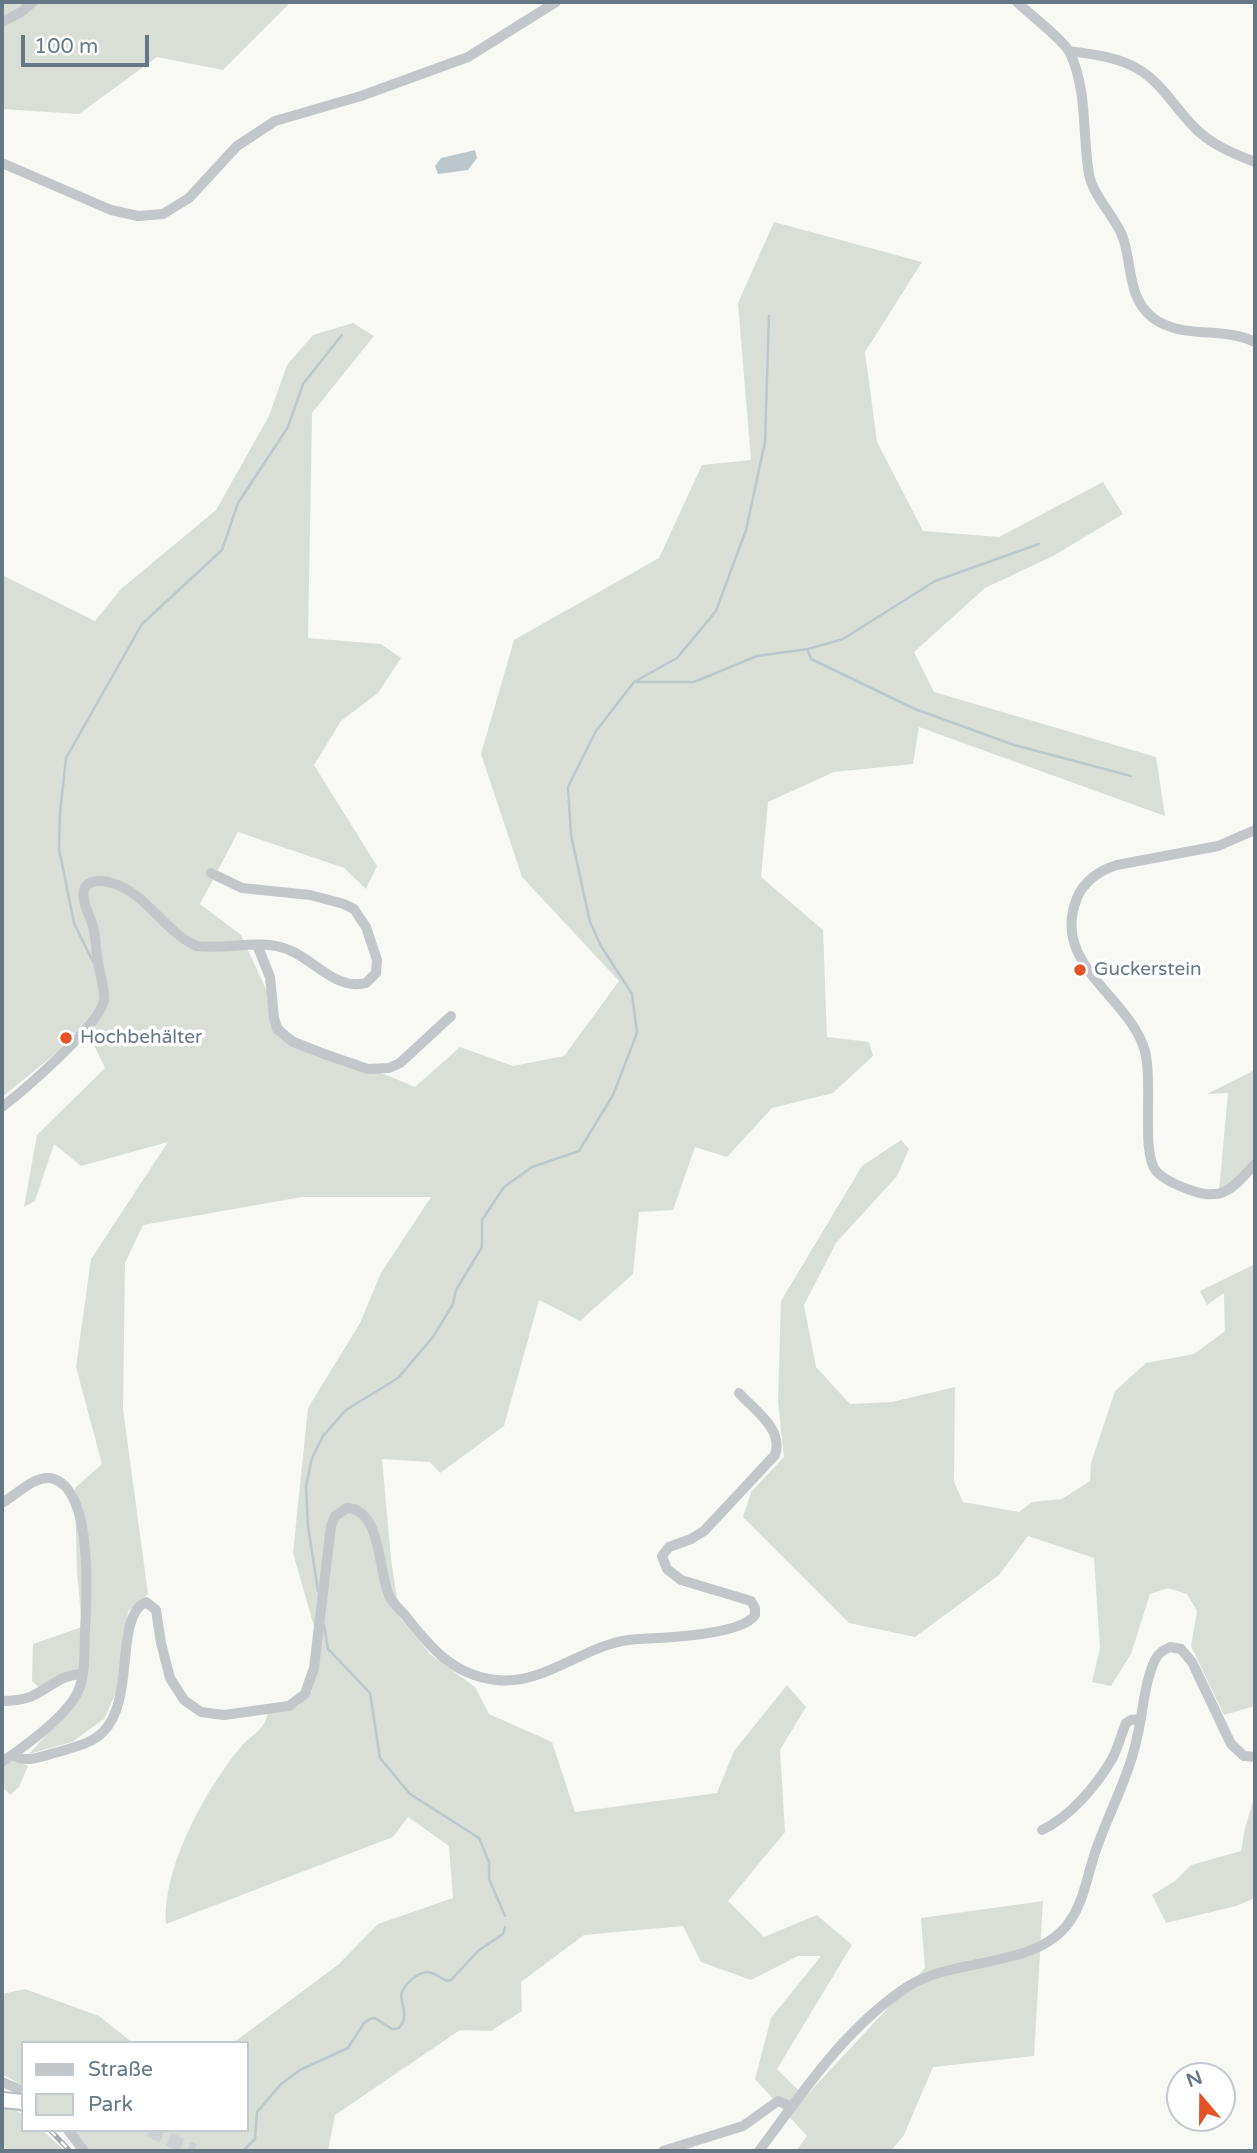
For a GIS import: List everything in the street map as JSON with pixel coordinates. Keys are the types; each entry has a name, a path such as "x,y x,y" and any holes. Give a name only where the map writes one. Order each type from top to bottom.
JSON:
{"main road":[{"path":"2,2100 21,2102"}],"street":[{"path":"2,22 33,2"},
{"path":"2,163 111,210 138,216 163,214 189,198 237,146 275,121 361,96 468,57 556,2"},
{"path":"1017,2 1069,51 1082,91 1089,177 1122,236 1140,306 1164,325 1177,329 1242,336 1255,342"},
{"path":"1069,51 1099,55 1136,68 1152,79 1195,129 1219,146 1255,162"},
{"path":"1255,830 1218,846 1103,870 1088,882 1079,894 1071,919 1072,939 1078,955 1134,1028 1144,1047 1148,1068 1150,1152 1156,1171 1190,1190 1216,1195 1229,1190 1255,1164"},
{"path":"2,1107 49,1066 95,1020 103,1005 104,990 95,936 84,895 89,884 103,881 119,885 159,915 188,943 197,946 272,945 291,950 346,985 366,983 378,970 366,927 354,909 299,893 242,888 211,873"},
{"path":"257,945 270,977 277,1029 293,1042 327,1055 368,1069 389,1068 400,1063 451,1016"},
{"path":"7,1758 37,1758 82,1745 104,1732 117,1710 121,1696 130,1622 138,1605 146,1602 156,1610 170,1678 177,1691 193,1708 214,1715 224,1715 294,1704 308,1688 314,1668 331,1526 335,1516 347,1508 356,1509 370,1524 392,1601 427,1644 444,1659 479,1676 507,1681 535,1675 610,1643 688,1637 750,1621 755,1612 751,1601 681,1580 667,1569 662,1559 669,1547 697,1536 712,1524 775,1455 777,1446 773,1429 739,1393"},
{"path":"2,1503 36,1481 55,1479 70,1494 87,1552 87,1598 79,1689 60,1715 7,1758"},
{"path":"759,2151 827,2060 855,2029 908,1987 933,1974 1033,1949 1061,1933 1080,1903 1097,1845 1131,1760 1157,1657 1165,1649 1175,1647 1185,1652 1231,1744 1244,1756 1255,1757"},
{"path":"2,1701 29,1697 62,1677 82,1674"},
{"path":"1042,1830 1054,1824 1086,1794 1111,1760 1126,1723 1141,1719"},
{"path":"2,2082 21,2090"},
{"path":"663,2151 743,2126 778,2101 792,2106"},
{"path":"70,2132 84,2151"}],"green space":[{"path":"2,2 291,2 223,70 157,57 79,114 2,109"},
{"path":"774,222 922,262 865,352 877,442 923,531 999,537 1103,482 1123,514 1053,556 985,588 914,652 934,692 1156,757 1165,816 919,727 913,764 834,772 768,802 761,877 823,930 827,1037 869,1042 873,1056 833,1093 772,1108 727,1157 695,1147 673,1210 639,1212 633,1274 580,1321 539,1300 504,1426 440,1473 430,1462 382,1459 391,1559 400,1618 431,1655 475,1687 489,1714 552,1742 575,1812 717,1793 734,1751 787,1685 806,1707 780,1750 785,1832 728,1901 764,1937 817,1915 852,1945 777,2069 805,2097 925,1968 921,1918 1043,1901 1034,2056 933,2067 904,2135 891,2151 796,2151 807,2136 755,2079 771,2018 821,1956 798,1956 751,1980 701,1962 683,1926 584,1935 521,1982 522,2011 491,2031 460,2030 335,2115 328,2151 87,2151 73,2132 248,2132 248,2041 236,2041 339,1964 378,1924 453,1898 449,1846 408,1817 393,1837 166,1924 171,1879 178,1855 213,1785 240,1748 261,1728 268,1712 298,1706 312,1691 319,1644 293,1553 308,1408 360,1323 381,1273 431,1197 302,1197 143,1225 125,1263 123,1409 148,1594 128,1611 119,1686 104,1719 72,1742 29,1754 69,1710 87,1674 40,1689 32,1681 33,1644 82,1627 77,1572 75,1488 102,1464 76,1367 91,1259 168,1142 81,1166 54,1144 35,1201 24,1207 37,1135 105,1068 90,1037 66,1031 57,1038 65,1046 2,1097 2,575 95,621 121,589 216,510 269,416 287,365 313,335 353,323 374,336 312,413 308,638 381,644 401,658 378,693 341,721 314,765 377,866 366,889 344,868 238,832 200,904 241,935 286,1033 415,1087 460,1047 513,1066 564,1056 619,981 522,877 481,754 514,640 659,558 702,465 751,460 738,303"},
{"path":"1255,1070 1255,1158 1238,1177 1219,1191 1228,1093 1207,1094"},
{"path":"901,1140 909,1149 897,1176 836,1243 804,1305 816,1367 850,1404 892,1402 955,1387 954,1482 963,1502 1019,1512 1032,1502 1062,1499 1090,1481 1091,1463 1115,1391 1146,1363 1194,1354 1225,1331 1224,1293 1207,1305 1200,1291 1255,1264 1255,1706 1224,1715 1191,1646 1197,1611 1187,1594 1168,1588 1150,1594 1131,1654 1111,1686 1092,1682 1100,1648 1094,1558 1028,1536 999,1575 915,1637 849,1623 743,1517 751,1492 784,1457 778,1402 781,1301 862,1166"},
{"path":"2,1754 28,1766 19,1787 10,1795 2,1786"},
{"path":"1255,1795 1255,1898 1236,1906 1166,1923 1152,1895 1175,1881 1191,1865 1241,1851"},
{"path":"25,1989 99,2016 130,2041 21,2041 21,2085 2,2074 2,1994"},
{"path":"2,2108 14,2109 21,2114 21,2132 44,2132 65,2151 2,2151"}],"shaded area":[{"path":"475,150 477,158 468,170 438,174 435,166 441,158"}],"waterway":[{"path":"318,1591 308,1526 306,1486 312,1458 323,1436 346,1410 398,1378 433,1337 453,1304 456,1290 482,1247 482,1220 504,1187 532,1167 579,1151 613,1095 637,1033 632,994 601,946 590,922 571,835 568,787 596,731 634,682 677,658 716,611 746,530 765,442 769,316"},
{"path":"93,962 74,923 59,849 66,758 142,624 222,550 238,503 288,427 303,384 342,335"},
{"path":"636,682 694,682 757,656 808,649 843,639 935,581 1039,544"},
{"path":"808,651 811,659 915,709 1014,745 1131,776"},
{"path":"324,1625 328,1649 370,1693 380,1758 410,1794 479,1838 489,1862 489,1879 505,1916"},
{"path":"243,2151 255,2139 257,2112 281,2084 300,2070 348,2048 364,2023 370,2019 375,2018 392,2029 399,2028 404,2016 401,1994 409,1982 427,1972 447,1981 451,1980 478,1951 503,1934 505,1927"}],"tunnel":[{"path":"154,2132 194,2151"}],"railway":[{"path":"2,2099 21,2109"},
{"path":"52,2132 70,2151"}],"place":[{"name":"Guckerstein","path":"1080,970"},
{"name":"Hochbehälter","path":"66,1038"}]}
